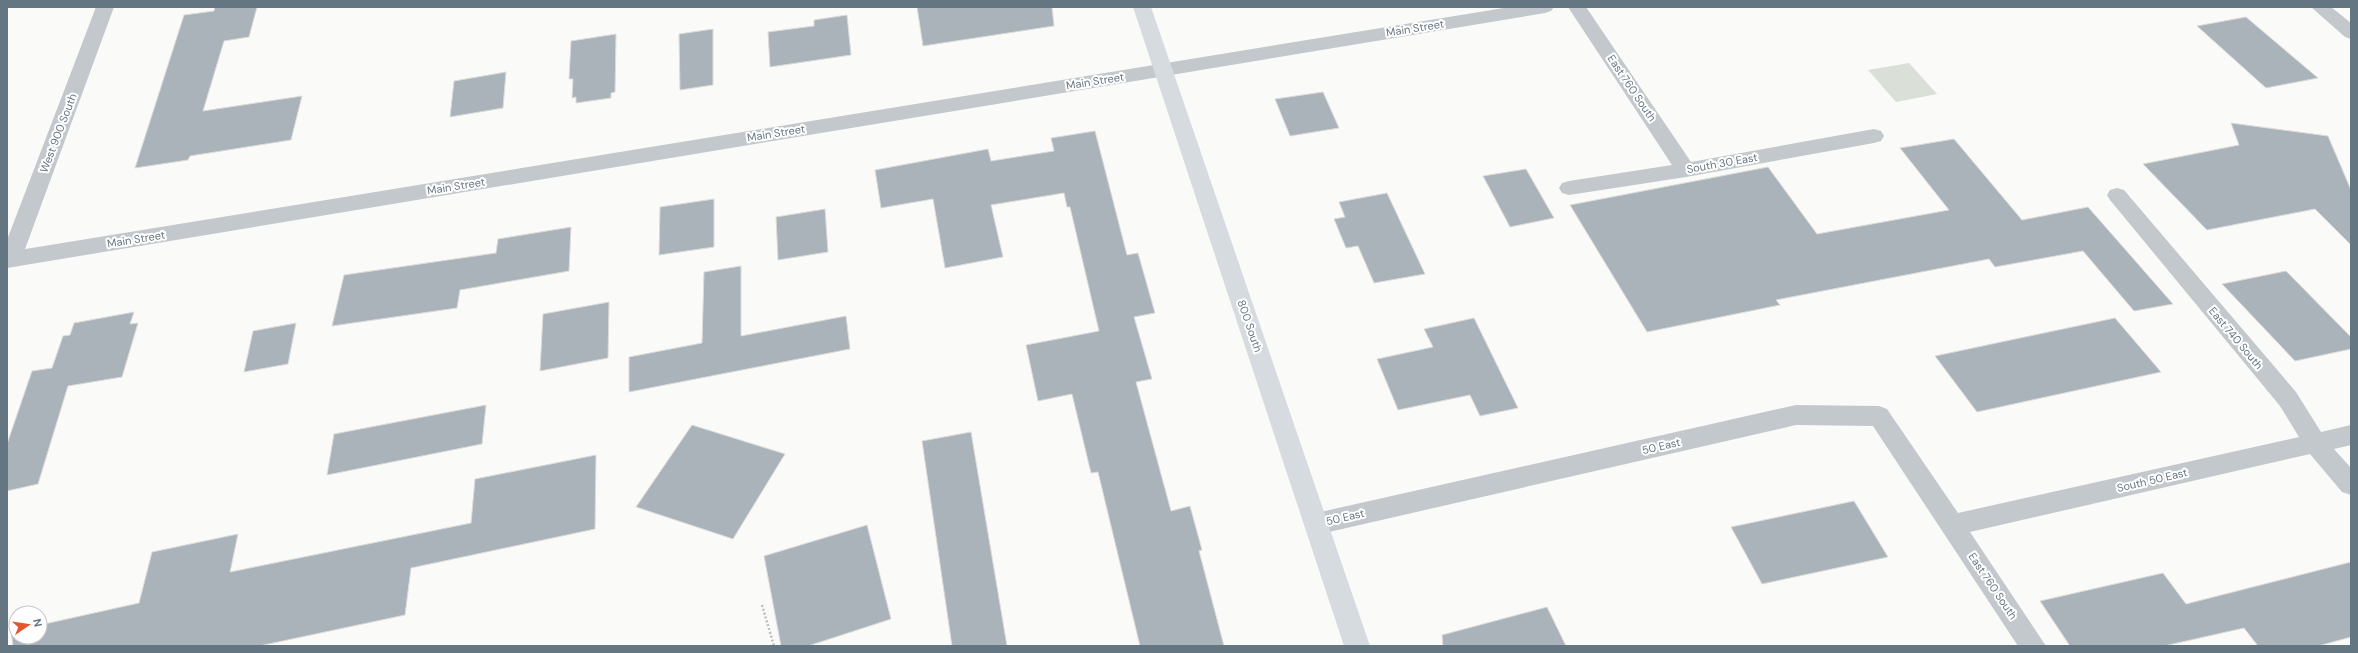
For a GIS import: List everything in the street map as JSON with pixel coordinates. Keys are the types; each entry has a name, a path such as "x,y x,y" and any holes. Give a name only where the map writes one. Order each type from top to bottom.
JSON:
{"main road":[{"name":"800 South","path":"1142,7 1357,646"}],"street":[{"name":"West 900 South","path":"8,260 105,7"},
{"name":"Main Street","path":"8,260 1545,7"},
{"name":"East 760 South","path":"1577,7 1686,170"},
{"path":"2320,7 2351,33"},
{"name":"South 30 East","path":"1569,188 1686,170 1874,136"},
{"name":"East 740 South","path":"2117,195 2288,399 2314,443 2351,485"},
{"name":"50 East","path":"1316,524 1796,415 1879,416 1952,525"},
{"name":"South 50 East","path":"1952,525 2351,435"},
{"name":"East 760 South","path":"1952,525 2033,646"}],"path":[{"path":"762,605 774,646"}],"shaded area":[{"path":"1909,63 1937,94 1896,102 1868,70"}],"building":[{"path":"215,7 257,7 249,37 224,41 203,111 302,96 291,140 190,156 188,160 135,168 184,15 214,11"},
{"path":"917,7 1052,7 1054,26 923,46"},
{"path":"847,15 851,55 770,67 768,32 814,26 814,20"},
{"path":"2246,17 2318,78 2266,88 2197,26"},
{"path":"713,29 713,85 680,90 679,34"},
{"path":"616,34 615,92 611,93 611,98 576,103 576,97 572,98 573,79 569,79 571,41"},
{"path":"506,72 503,108 450,117 454,81"},
{"path":"1323,92 1339,128 1290,136 1275,99"},
{"path":"2231,123 2328,136 2351,190 2351,245 2315,209 2207,230 2143,164 2239,145"},
{"path":"1095,131 1127,255 1138,253 1155,313 1134,317 1152,379 1136,382 1171,511 1190,506 1202,550 1199,551 1224,646 1140,646 1098,472 1091,473 1072,394 1038,401 1026,345 1099,331 1070,207 1067,207 1064,193 991,205 1003,257 945,268 933,199 881,208 875,170 988,149 991,161 1054,151 1051,138"},
{"path":"1954,139 2022,220 2088,207 2173,304 2134,311 2083,251 1995,267 1989,259 1776,300 1780,305 1647,332 1570,205 1768,167 1817,234 1949,210 1900,148"},
{"path":"1526,169 1554,218 1510,227 1483,176"},
{"path":"1387,193 1425,274 1374,283 1358,246 1346,248 1334,219 1345,217 1339,202"},
{"path":"714,199 714,247 659,255 660,207"},
{"path":"825,209 828,252 778,260 776,217"},
{"path":"571,227 569,271 460,290 457,308 332,326 344,275 496,253 498,239"},
{"path":"741,266 741,336 846,316 850,349 629,392 629,357 702,343 704,272"},
{"path":"2286,271 2351,337 2351,349 2295,361 2222,284"},
{"path":"609,302 608,358 540,371 543,314"},
{"path":"134,312 130,324 138,323 122,377 68,386 38,484 7,491 7,444 32,371 52,368 63,336 70,335 74,323"},
{"path":"1474,318 1518,408 1480,416 1470,395 1398,410 1377,359 1433,347 1424,329"},
{"path":"2115,318 2161,372 1977,412 1935,356"},
{"path":"296,323 288,364 244,372 253,331"},
{"path":"486,405 482,444 327,475 334,434"},
{"path":"692,425 785,454 733,539 636,507"},
{"path":"971,432 1007,646 952,646 922,441"},
{"path":"596,455 595,529 411,568 405,615 259,646 13,646 48,645 48,623 139,603 152,552 238,534 230,572 471,523 475,479"},
{"path":"1854,501 1888,557 1762,584 1731,527"},
{"path":"867,525 891,619 808,646 781,646 764,556"},
{"path":"2351,562 2351,637 2318,646 2258,646 2244,628 2164,646 2070,646 2040,601 2163,573 2186,604"},
{"path":"1547,607 1566,646 1443,646 1442,635"}]}
